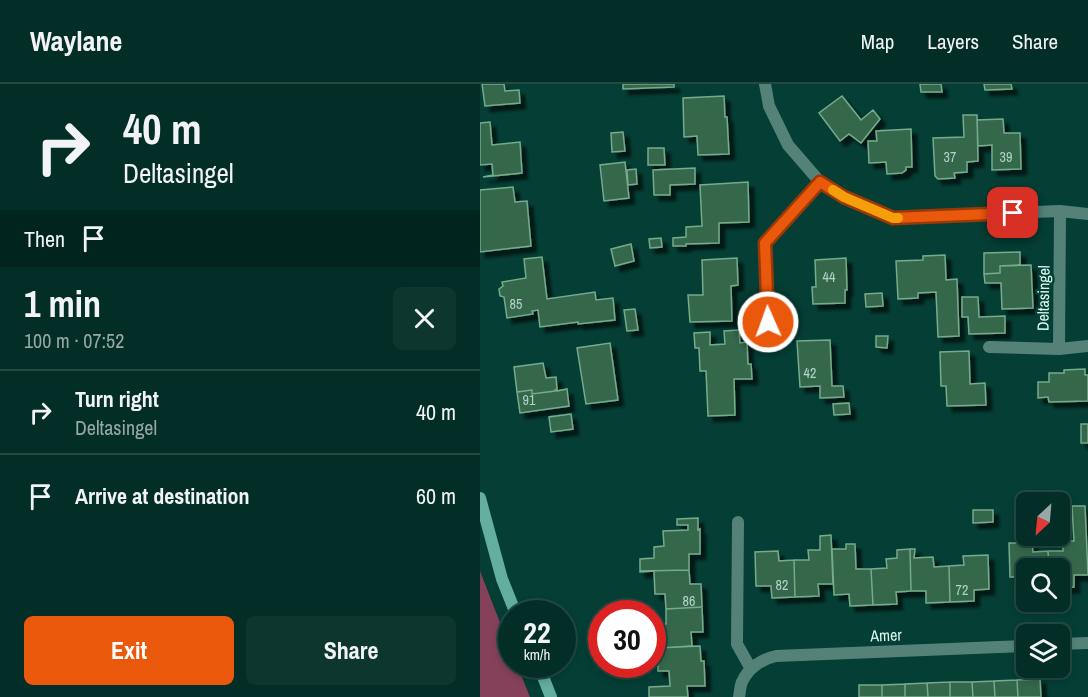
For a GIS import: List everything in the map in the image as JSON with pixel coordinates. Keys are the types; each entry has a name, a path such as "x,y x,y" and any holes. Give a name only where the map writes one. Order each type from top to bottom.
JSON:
{"street":[{"path":"765,84 769,106 788,145 820,182 844,197 893,218 1060,211 1088,214"},
{"path":"768,322 765,243 820,182"},
{"name":"Deltasingel","path":"1059,349 1060,211"},
{"name":"Deltasingel","path":"989,347 1059,349 1088,346"},
{"path":"480,498 502,579 510,600"},
{"path":"738,522 737,644 751,669 742,682 739,697"},
{"path":"1070,644 1088,643"},
{"name":"Amer","path":"751,669 764,659 777,656 1016,646"},
{"path":"544,678 551,697"}],"shaded area":[{"path":"480,571 498,617 498,678 522,678 530,697 480,697"}],"building":[{"path":"482,84 504,84 505,91 519,90 520,103 485,106"},
{"path":"623,84 674,84 674,87 623,89"},
{"path":"920,84 941,84 942,92 921,92"},
{"path":"984,84 1011,84 1012,89 985,90"},
{"path":"724,96 729,154 698,155 697,136 684,137 683,98"},
{"path":"842,96 861,120 873,110 880,119 861,143 849,134 840,141 819,113"},
{"path":"963,115 977,115 978,161 967,162 967,172 954,173 955,178 938,179 935,176 933,138 964,137"},
{"path":"1003,119 1004,133 1020,133 1021,169 992,170 992,145 978,146 977,120"},
{"path":"490,122 492,145 520,142 522,173 483,177 493,175 492,164 480,165 480,123"},
{"path":"911,129 912,167 906,167 902,173 887,174 886,162 869,163 868,141 877,141 876,131"},
{"path":"623,132 625,151 612,152 611,133"},
{"path":"648,148 664,148 665,165 648,165"},
{"path":"625,162 629,198 604,201 600,165"},
{"path":"695,168 695,184 670,185 670,195 654,195 653,170"},
{"path":"636,169 637,184 628,185 627,170"},
{"path":"748,182 749,222 719,223 719,243 673,246 673,238 686,237 686,227 702,226 700,185"},
{"path":"513,187 515,202 527,201 531,246 480,252 480,190"},
{"path":"661,238 662,247 650,248 649,239"},
{"path":"631,244 634,261 615,266 611,249"},
{"path":"1020,252 1020,265 1000,266 1000,273 984,274 984,253"},
{"path":"945,255 946,280 957,279 959,336 938,337 936,292 918,293 918,298 898,299 896,261 923,260 923,256"},
{"path":"542,257 547,299 595,292 596,300 613,298 615,320 540,327 538,310 532,311 533,314 507,318 504,297 500,296 499,289 503,286 502,282 526,278 524,259"},
{"path":"737,258 738,285 731,286 732,321 690,322 688,295 703,295 702,260"},
{"path":"846,258 845,303 813,304 812,287 816,287 815,260"},
{"path":"1031,265 1033,308 1002,309 1001,283 985,283 984,274 1000,273 1000,266"},
{"path":"882,293 883,306 866,307 865,294"},
{"path":"962,297 978,297 979,317 1005,316 1005,333 969,334 968,317 962,317"},
{"path":"635,309 638,330 627,331 624,310"},
{"path":"739,330 740,343 747,342 748,364 751,364 752,379 734,379 735,415 708,416 706,371 700,371 699,348 695,348 694,333 710,332 710,345 725,344 724,331"},
{"path":"876,336 888,336 887,348 876,347"},
{"path":"830,340 832,386 843,386 844,397 820,398 820,386 800,387 797,341"},
{"path":"610,343 618,400 586,404 577,348"},
{"path":"969,351 970,384 985,383 986,405 947,406 946,386 941,386 940,352"},
{"path":"543,363 546,378 556,377 557,389 532,394 532,390 517,392 514,367"},
{"path":"1085,369 1085,375 1088,375 1088,401 1049,402 1048,397 1038,398 1038,382 1049,382 1049,373"},
{"path":"557,389 557,391 567,389 569,406 520,413 517,392 532,390 532,394"},
{"path":"849,403 850,414 834,415 833,404"},
{"path":"571,414 573,429 551,432 549,417"},
{"path":"1081,424 1088,424 1088,443 1081,443"},
{"path":"1072,506 1085,506 1088,575 1074,575 1074,587 1070,587 1070,558 1048,558 1048,551 1063,551 1063,546 1070,546 1070,541 1074,541"},
{"path":"973,510 993,510 993,522 973,523"},
{"path":"698,518 700,554 689,554 689,570 640,571 640,559 654,558 654,547 664,546 663,531 688,530 688,525 677,525 677,519"},
{"path":"831,535 833,584 818,584 819,596 795,597 794,560 809,560 808,550 820,550 820,536"},
{"path":"1009,543 1016,543 1016,546 1032,546 1033,552 1048,551 1048,558 1016,558 1016,577 1010,577"},
{"path":"846,544 855,544 856,569 871,569 873,605 850,606 849,594 834,595 832,549 846,549"},
{"path":"910,549 911,591 896,592 897,604 873,605 871,569 887,568 886,559 897,558 897,550"},
{"path":"910,549 915,549 914,558 933,557 934,567 949,566 950,602 926,603 926,591 911,591"},
{"path":"778,551 779,561 794,560 795,597 772,598 771,586 756,586 755,552"},
{"path":"988,555 989,589 974,590 974,601 950,602 949,566 964,565 963,556"},
{"path":"689,570 690,584 701,584 702,607 666,609 665,594 655,594 654,571 640,571"},
{"path":"702,607 703,632 691,632 692,646 666,648 666,609"},
{"path":"700,646 701,661 704,661 705,686 687,686 688,697 649,697 649,687 670,686 669,671 666,671 666,648"},
{"path":"1040,679 1041,697 1018,697 1017,680"},
{"path":"1017,680 1018,697 995,697 994,681"},
{"path":"994,681 995,697 973,697 972,682"},
{"path":"950,682 950,697 928,697 927,683"},
{"path":"950,682 972,682 973,697 950,697"},
{"path":"927,683 928,697 905,697 905,684"},
{"path":"905,684 905,697 882,697 882,685"},
{"path":"859,685 882,685 882,697 859,697"}],"slow traffic":[{"path":"833,190 844,197 893,218 898,218"}],"route":[{"path":"768,322 765,243 820,182 844,197 893,218 1013,213"}]}
